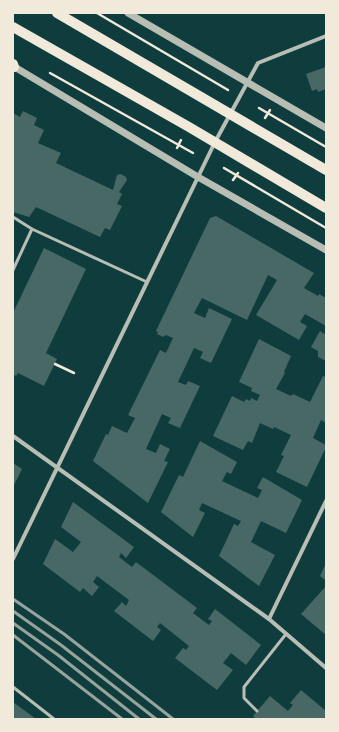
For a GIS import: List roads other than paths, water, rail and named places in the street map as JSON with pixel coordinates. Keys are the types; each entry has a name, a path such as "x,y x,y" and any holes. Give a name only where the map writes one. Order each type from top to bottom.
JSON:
{"main road":[{"path":"57,13 229,115 326,170"},
{"path":"13,27 215,142 326,208"}],"street":[{"path":"128,13 326,128"},
{"path":"13,559 215,142 247,81 258,63 326,36"},
{"path":"13,65 198,177 326,250"},
{"path":"13,436 269,619 326,668"},
{"path":"269,619 326,501"}],"lane":[{"path":"13,217 32,229 147,282"},
{"path":"13,270 32,229"},
{"path":"257,711 244,698 244,686 286,634"},
{"path":"13,687 54,719"}],"railway":[{"path":"13,599 64,634 173,719"},
{"path":"13,611 61,645 156,719"},
{"path":"13,623 58,655 139,719"},
{"path":"13,635 122,719"}]}
